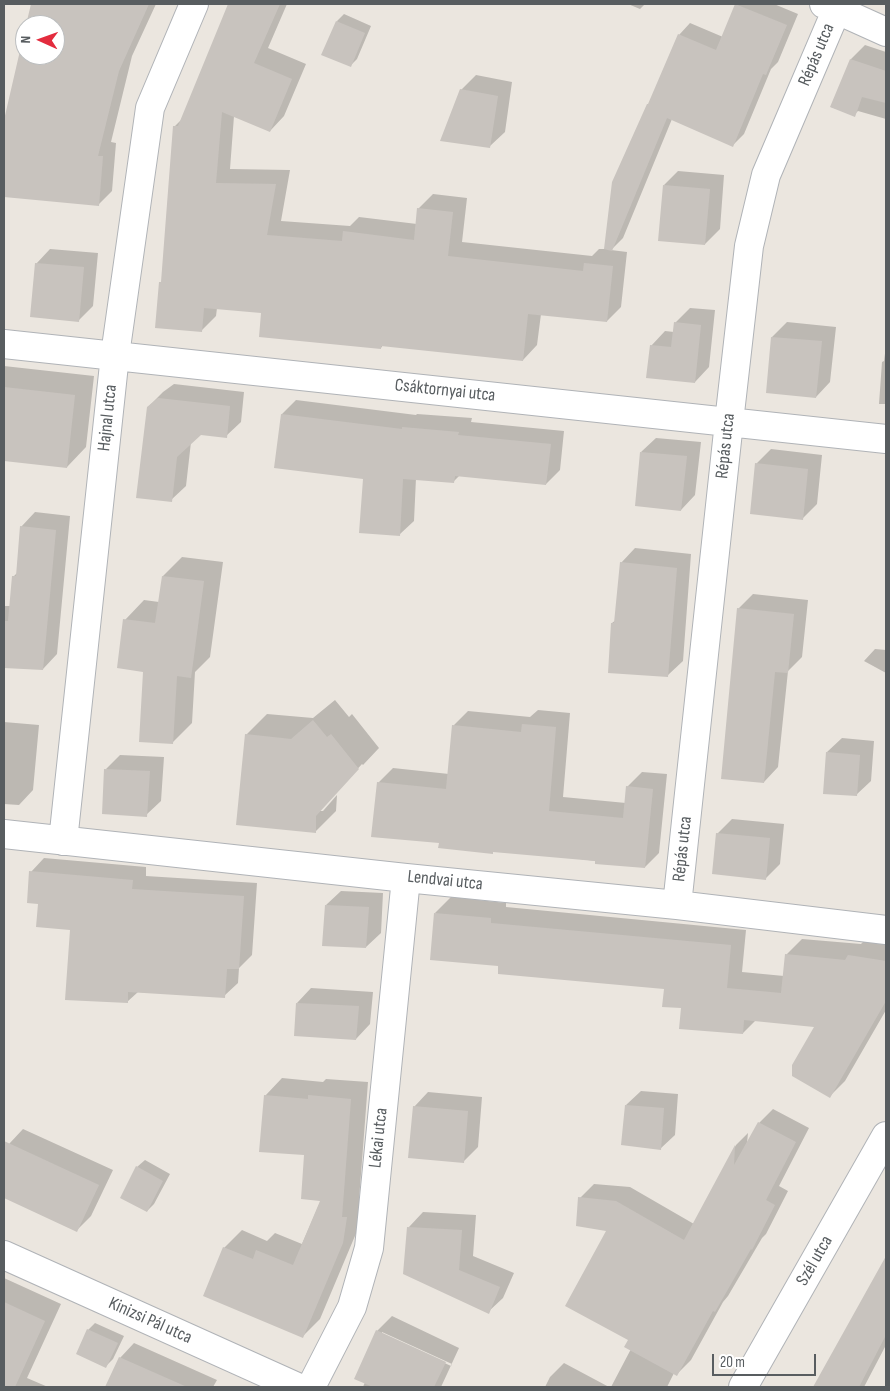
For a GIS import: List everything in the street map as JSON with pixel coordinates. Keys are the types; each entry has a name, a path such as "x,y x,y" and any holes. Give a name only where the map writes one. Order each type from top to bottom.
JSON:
{"street":[{"name":"Hajnal utca","path":"63,841 115,356 150,108 194,4"},
{"path":"833,6 886,32"},
{"name":"Répás utca","path":"677,905 728,422 749,246 766,175 833,6"},
{"name":"Csáktornyai utca","path":"4,344 886,438"},
{"name":"Lendvai utca","path":"4,834 406,878 677,905 886,930"},
{"name":"Lékai utca","path":"311,1387 352,1307 369,1248 406,878"},
{"name":"Szél utca","path":"743,1387 886,1136"},
{"name":"Kinizsi Pál utca","path":"4,1255 297,1387"}],"building":[{"path":"31,4 149,4 119,71 98,156 103,156 99,206 4,197 4,120 17,65 65,65 65,15 28,15"},
{"path":"228,4 280,4 254,63 292,79 270,132 222,112 216,183 276,184 267,235 342,241 343,231 414,240 417,208 453,212 448,256 583,271 584,263 613,266 607,322 528,314 523,361 381,346 381,349 259,337 261,313 204,308 202,332 155,328 159,282 161,282 173,126 178,126"},
{"path":"735,4 787,25 766,75 763,74 733,147 667,118 612,251 604,249 612,182 678,34 716,50"},
{"path":"336,21 365,33 351,67 321,55"},
{"path":"850,59 886,71 886,103 862,97 855,117 830,107"},
{"path":"460,89 498,96 490,148 440,141"},
{"path":"663,185 710,189 705,245 658,241"},
{"path":"35,263 84,267 79,322 30,317"},
{"path":"674,322 701,325 695,383 646,378 650,345 671,347"},
{"path":"771,337 822,341 816,398 766,393"},
{"path":"4,387 75,395 67,468 4,461"},
{"path":"158,398 230,406 227,438 201,435 177,457 172,502 136,498 147,407"},
{"path":"281,414 402,429 402,427 459,432 458,435 551,444 546,485 455,476 454,483 403,479 400,536 359,533 363,479 274,468"},
{"path":"640,452 687,456 681,511 635,506"},
{"path":"755,463 808,469 803,520 750,514"},
{"path":"20,526 56,530 43,670 4,668 4,621 8,621 12,576 16,576"},
{"path":"620,562 677,568 668,677 608,673 611,623 614,623"},
{"path":"162,576 204,581 191,678 177,676 173,744 139,742 143,672 117,668 123,619 155,623"},
{"path":"737,608 794,614 788,673 775,672 764,783 721,779"},
{"path":"313,720 327,737 331,734 359,769 316,816 316,833 236,825 245,734 291,739"},
{"path":"522,724 556,727 549,811 623,818 626,786 653,789 645,868 595,864 595,861 438,848 439,843 371,837 377,782 446,789 452,725 521,732"},
{"path":"826,752 860,755 857,796 823,794"},
{"path":"104,769 150,771 147,817 102,814"},
{"path":"716,833 770,838 766,880 712,874"},
{"path":"29,871 133,880 132,889 244,896 239,969 227,969 225,998 128,992 128,1003 65,1000 70,930 36,927 38,904 27,903"},
{"path":"325,905 369,907 366,948 322,946"},
{"path":"434,913 491,918 491,923 731,945 727,988 781,993 785,954 845,960 848,955 886,961 886,1001 830,1098 792,1076 792,1065 814,1027 744,1020 743,1034 679,1029 681,1008 662,1007 664,989 498,974 498,966 430,960"},
{"path":"296,1003 359,1006 356,1040 294,1036"},
{"path":"264,1095 308,1099 308,1095 351,1099 342,1217 347,1217 343,1243 303,1338 203,1296 223,1247 253,1259 256,1250 293,1265 320,1201 301,1199 304,1155 259,1152"},
{"path":"625,1105 664,1108 661,1150 621,1145"},
{"path":"413,1106 468,1111 464,1163 408,1158"},
{"path":"758,1122 796,1142 766,1200 775,1205 752,1250 715,1312 713,1311 677,1376 624,1347 628,1340 565,1306 606,1231 576,1226 578,1197 616,1201 684,1240 735,1145 734,1165"},
{"path":"4,1141 99,1185 77,1232 4,1198"},
{"path":"136,1166 163,1181 147,1212 120,1198"},
{"path":"407,1227 462,1230 459,1270 500,1287 489,1314 403,1274"},
{"path":"886,1256 886,1335 859,1387 813,1387"},
{"path":"4,1302 45,1321 15,1387 4,1387"},
{"path":"87,1329 118,1343 106,1368 76,1354"},
{"path":"376,1330 446,1362 434,1387 373,1387 354,1379"},
{"path":"119,1357 187,1387 105,1387"}]}
